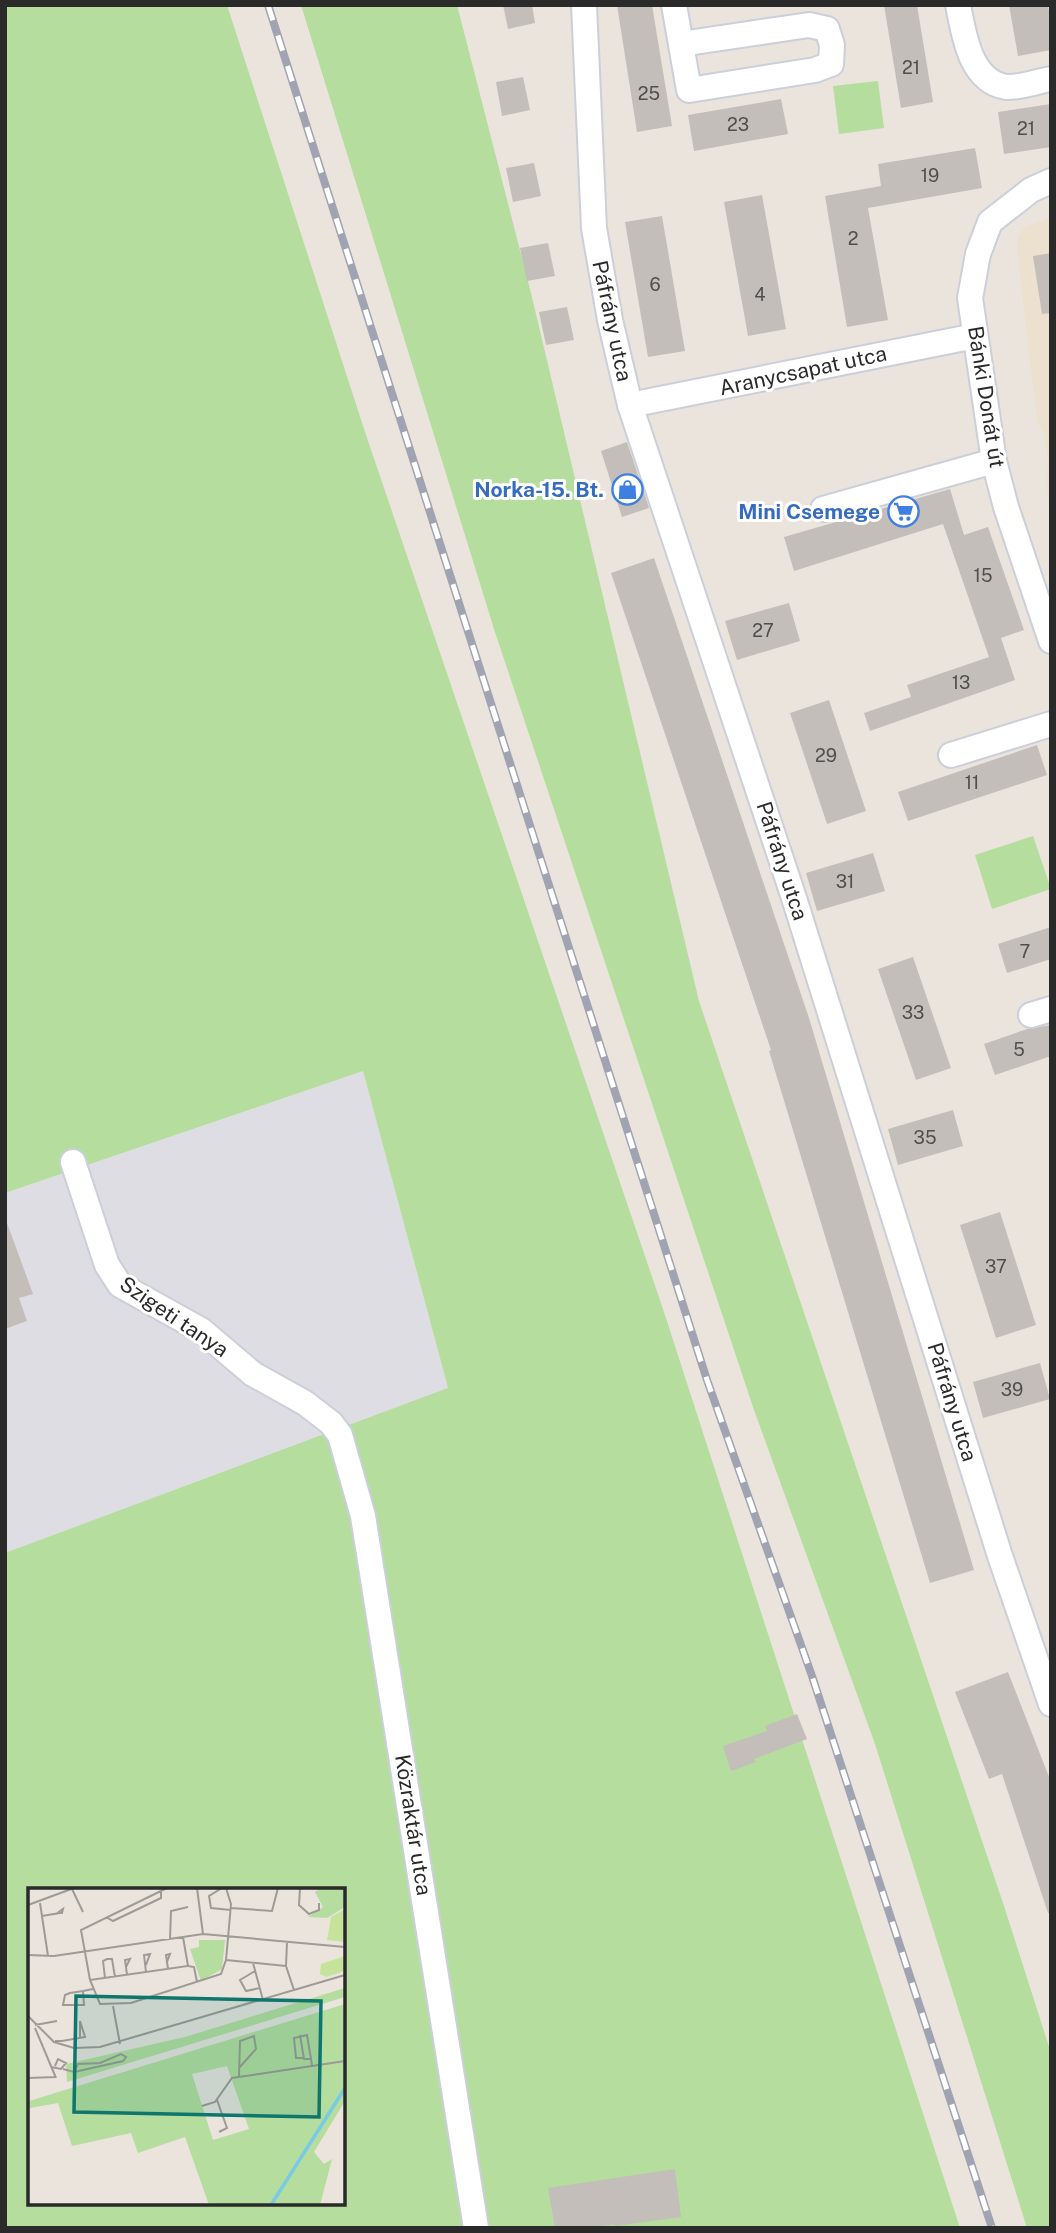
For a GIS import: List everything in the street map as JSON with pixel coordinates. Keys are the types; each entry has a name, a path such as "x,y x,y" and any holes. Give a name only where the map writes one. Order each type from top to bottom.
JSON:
{"street":[{"name":"Páfrány utca","path":"584,5 594,228 610,320 630,405 794,898 1000,1556 1051,1703"},
{"path":"674,5 689,90 815,70 831,64 832,45 827,29 809,25 681,44"},
{"path":"958,5 968,47 981,74 993,83 1009,87 1051,79"},
{"name":"Bánki Donát út","path":"1051,181 1031,190 990,222 978,254 970,298 994,461 1006,507 1051,641"},
{"name":"Aranycsapat utca","path":"630,405 975,336"},
{"path":"823,509 994,461"},
{"path":"951,755 1051,724"},
{"name":"Szigeti tanya","path":"73,1161 107,1265 120,1285 201,1330 253,1374 305,1403 334,1427"},
{"name":"Közraktár utca","path":"334,1427 340,1435 363,1516 476,2228"}],"shaded area":[{"path":"1051,217 1051,516 1045,479 1048,463 1044,433 1037,421 1017,249 1018,237 1025,227"},
{"path":"363,1071 448,1389 5,1553 5,1193"}],"green space":[{"path":"5,5 227,5 365,432 664,1312 960,2228 5,2228 5,1553 448,1388 363,1071 5,1193"},
{"path":"301,5 457,5 531,293 699,1001 1051,2053 1051,2228 1027,2228 875,1744 754,1410 494,629"},
{"path":"878,81 884,128 839,134 833,86"},
{"path":"1033,836 1051,889 992,909 975,855"}],"building":[{"path":"503,5 532,5 535,23 508,29"},
{"path":"617,5 652,5 672,126 637,132"},
{"path":"884,5 917,5 933,102 901,108"},
{"path":"1009,5 1048,5 1051,50 1018,56"},
{"path":"523,77 530,110 502,116 496,82"},
{"path":"781,99 788,134 694,151 688,115"},
{"path":"1051,104 1051,147 1004,154 998,112"},
{"path":"975,148 982,188 868,208 888,320 847,327 825,196 881,186 878,164"},
{"path":"534,163 541,196 513,202 506,168"},
{"path":"762,195 786,329 748,336 724,202"},
{"path":"662,216 685,351 648,357 625,222"},
{"path":"548,243 555,276 527,281 520,248"},
{"path":"1051,253 1051,313 1042,314 1033,256"},
{"path":"567,307 574,340 546,345 539,312"},
{"path":"627,442 649,508 622,517 601,451"},
{"path":"950,489 964,535 988,527 1024,630 1001,638 1015,680 870,731 864,713 911,697 907,685 989,657 943,524 794,571 784,537"},
{"path":"654,558 809,1018 974,1570 930,1583 769,1051 771,1050 611,573"},
{"path":"789,603 800,641 737,660 725,621"},
{"path":"829,700 866,811 827,824 790,713"},
{"path":"1037,745 1047,775 908,821 898,792"},
{"path":"873,853 885,891 817,911 806,873"},
{"path":"1051,927 1051,959 1007,973 998,944"},
{"path":"913,957 951,1068 916,1080 878,969"},
{"path":"1051,1025 1051,1056 995,1075 984,1044 1027,1029"},
{"path":"953,1110 963,1146 898,1165 888,1129"},
{"path":"1000,1212 1036,1325 996,1338 960,1225"},
{"path":"5,1223 33,1294 19,1298 27,1321 5,1329"},
{"path":"1040,1363 1050,1399 983,1418 973,1382"},
{"path":"1008,1672 1051,1782 1051,1913 1048,1913 1002,1774 989,1779 955,1692"},
{"path":"797,1714 807,1739 754,1759 756,1762 731,1771 723,1746 767,1731 765,1726"},
{"path":"675,2169 681,2217 615,2226 555,2228 548,2188"}],"railway":[{"path":"268,5 707,1380 812,1676 992,2228"}],"place":[{"name":"Norka-15. Bt.","path":"627,490"},
{"name":"Mini Csemege","path":"903,512"}]}
